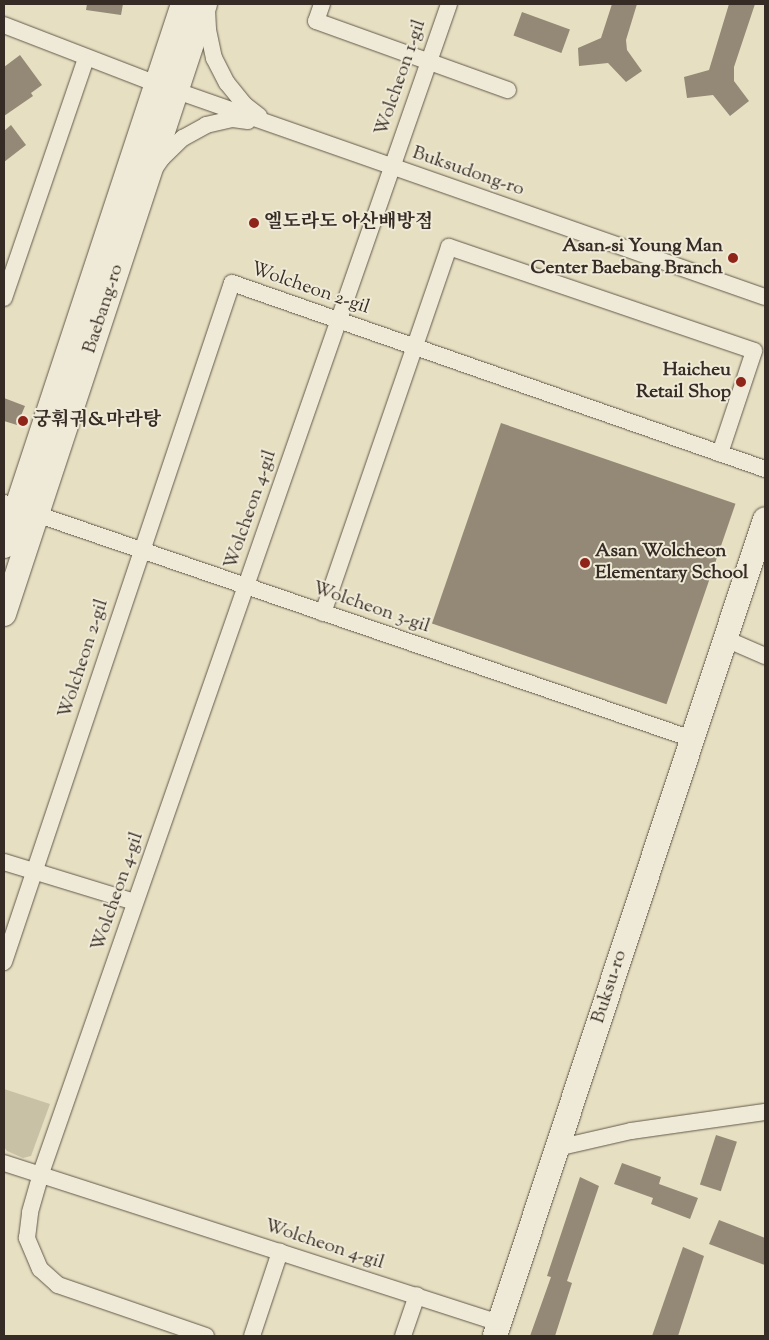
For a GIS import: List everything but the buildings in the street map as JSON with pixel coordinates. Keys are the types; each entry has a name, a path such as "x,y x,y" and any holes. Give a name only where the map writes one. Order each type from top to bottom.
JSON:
{"street":[{"name":"Baebang-ro","path":"4,546 144,187 183,4"},
{"name":"Baebang-ro","path":"4,614 19,508 166,87 206,4"},
{"path":"206,4 208,30 214,58 227,83 245,105 267,122"},
{"path":"322,4 316,21 508,90"},
{"name":"Wolcheon 1-gil","path":"392,166 449,4"},
{"name":"Buksudong-ro","path":"4,25 86,58 166,87 765,297"},
{"path":"4,298 86,58"},
{"path":"144,187 162,158 183,138 206,125 233,120 267,122"},
{"name":"Wolcheon 4-gil","path":"392,166 40,1176 417,1295 497,1329"},
{"path":"323,612 449,247 754,351 720,453"},
{"name":"Wolcheon 2-gil","path":"4,962 232,283 765,469"},
{"name":"Wolcheon 3-gil","path":"19,508 692,739"},
{"name":"Buksu-ro","path":"497,1329 765,519"},
{"path":"726,638 765,656"},
{"path":"4,862 135,902"},
{"path":"557,1148 631,1131 765,1112"},
{"path":"4,1163 40,1176 30,1212 27,1238 40,1270 58,1285 206,1336"},
{"path":"252,1336 280,1252"},
{"path":"403,1336 417,1295"}],"shaded area":[{"path":"4,1089 50,1104 31,1156 23,1158 7,1151 4,1147"}],"place":[{"name":"엘도라도 아산배방점","path":"254,223"},
{"name":"Asan-si Young Man Center Baebang Branch","path":"733,258"},
{"name":"Haicheu Retail Shop","path":"741,382"},
{"name":"궁훠궈&마라탕","path":"23,421"},
{"name":"Asan Wolcheon Elementary School","path":"585,563"}]}
